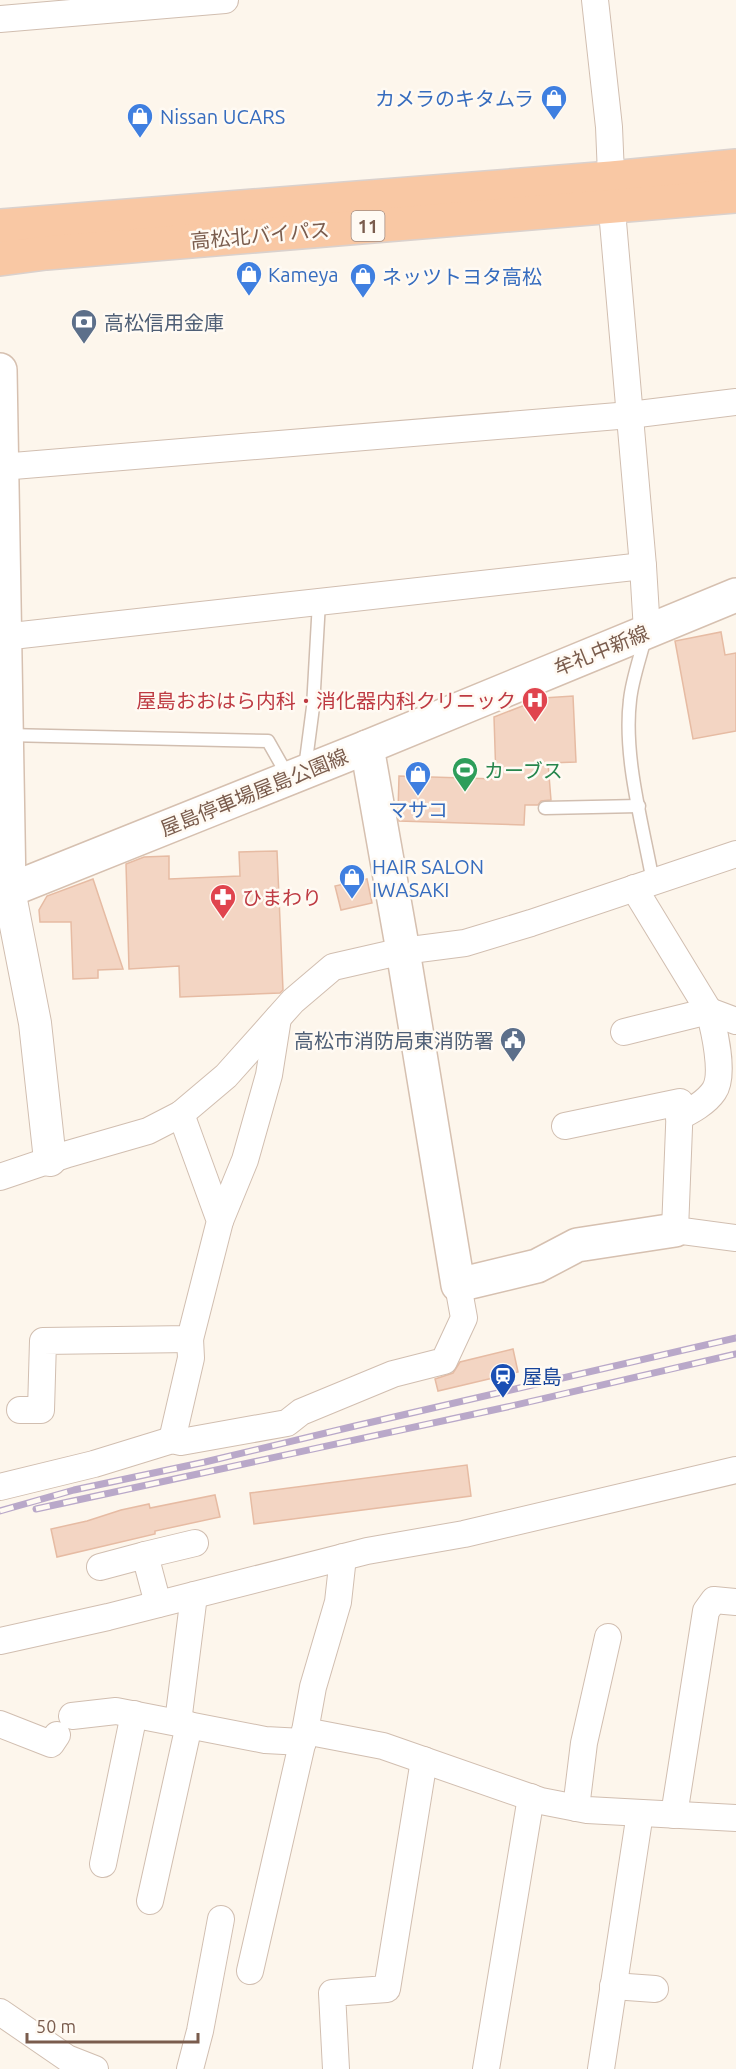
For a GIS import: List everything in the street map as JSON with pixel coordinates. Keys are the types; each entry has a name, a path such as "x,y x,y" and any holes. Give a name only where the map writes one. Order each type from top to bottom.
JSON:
{"highway":[{"name":"高松北バイパス","path":"0,259 612,192 736,165"},
{"name":"高松北バイパス","path":"0,226 612,192 736,196"}],"main road":[{"path":"0,370 6,735 5,892"},
{"name":"牟礼中新線","path":"367,747 736,595"},
{"name":"屋島停車場屋島公園線","path":"5,892 367,747 458,1285"},
{"path":"458,1285 537,1266 577,1245 675,1230"}],"street":[{"path":"0,19 225,0"},
{"path":"595,0 609,127 612,192 647,631"},
{"path":"1,467 630,415 736,402"},
{"path":"3,637 643,566"},
{"path":"0,1178 50,1160 148,1131 181,1114 226,1076 293,1001 333,967 403,951 465,943 736,854"},
{"path":"644,885 709,1011 718,1067 714,1091 694,1110 679,1117"},
{"path":"5,892 35,1023 50,1160"},
{"path":"624,1032 709,1011 736,1021"},
{"path":"172,1440 191,1358 190,1339 220,1221 245,1160 269,1075 278,1018"},
{"path":"565,1126 680,1102 675,1230 736,1238"},
{"path":"181,1114 220,1221"},
{"path":"0,1487 94,1464 172,1440 181,1442 287,1423 301,1412 393,1374 444,1361 464,1318 458,1285"},
{"path":"20,1410 41,1410 43,1341 190,1339"},
{"path":"0,1641 343,1557 464,1534 736,1470"},
{"path":"100,1566 195,1543"},
{"path":"146,1555 158,1604"},
{"path":"250,1971 304,1736 313,1687 338,1602 343,1557"},
{"path":"150,1901 184,1724 194,1595"},
{"path":"674,1815 706,1611 714,1600 736,1602"},
{"path":"576,1808 584,1743 609,1638"},
{"path":"0,1724 51,1744 64,1726 116,1711 265,1740 304,1736 383,1746 531,1797 576,1808 736,1818"},
{"path":"103,1864 134,1714"},
{"path":"336,2069 332,1993 387,1989 424,1760"},
{"path":"486,2069 531,1797"},
{"path":"601,2069 640,1813"},
{"path":"190,2069 200,2031 221,1919"},
{"path":"614,1986 655,1989"},
{"path":"0,2012 67,2058 95,2069"}],"lane":[{"path":"297,775 313,707 320,602"},
{"path":"644,885 639,806 629,741 630,700 647,631"},
{"path":"6,735 268,741 297,775"},
{"path":"545,808 639,806"}],"building":[{"path":"721,632 725,655 736,653 736,731 693,739 675,641"},
{"path":"573,696 576,762 548,763 551,800 541,801 538,805 525,805 524,825 399,821 399,776 496,779 494,717 543,698"},
{"path":"277,851 283,990 280,993 180,997 179,966 129,969 126,864 144,857 169,856 169,879 240,876 239,852"},
{"path":"93,879 123,969 98,970 98,978 73,979 71,922 40,922 39,910 47,896"},
{"path":"367,879 372,903 341,910 335,886"},
{"path":"513,1349 518,1372 438,1391 435,1379 453,1373 460,1362"},
{"path":"467,1465 471,1496 254,1524 250,1493"},
{"path":"215,1495 220,1517 155,1531 155,1534 57,1557 51,1529 149,1504 150,1508"}],"railway":[{"path":"0,1511 74,1490 205,1462 736,1338"},
{"path":"36,1509 507,1407 736,1354"}],"place":[{"name":"カメラのキタムラ","path":"554,121"},
{"name":"Nissan UCARS","path":"140,139"},
{"name":"Kameya","path":"249,297"},
{"name":"ネッツトヨタ高松","path":"363,299"},
{"name":"高松信用金庫","path":"84,345"},
{"name":"屋島おおはら内科・消化器内科クリニック","path":"535,723"},
{"name":"カーブス","path":"465,793"},
{"name":"マサコ","path":"418,797"},
{"name":"HAIR SALON IWASAKI","path":"352,900"},
{"name":"ひまわり","path":"223,920"},
{"name":"高松市消防局東消防署","path":"513,1063"},
{"name":"屋島","path":"503,1399"}]}
